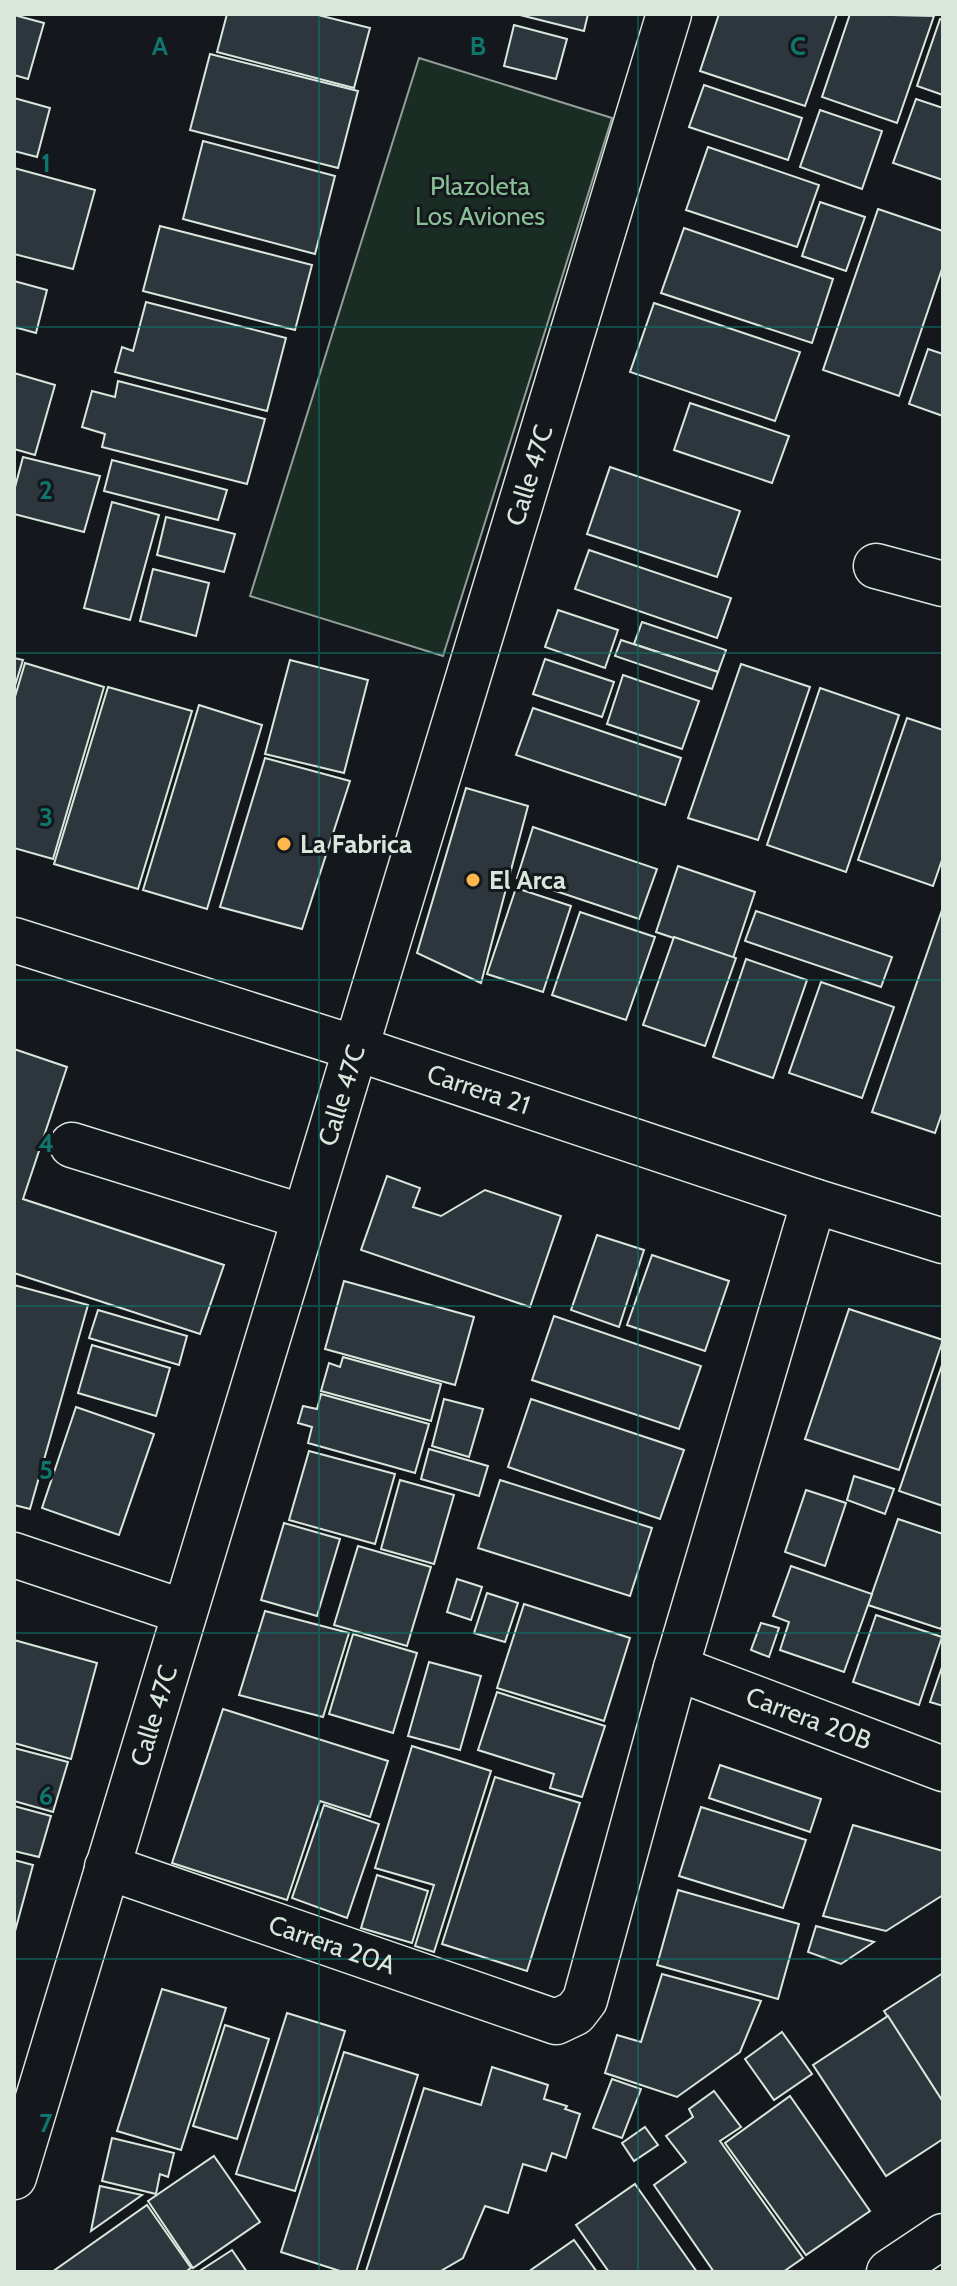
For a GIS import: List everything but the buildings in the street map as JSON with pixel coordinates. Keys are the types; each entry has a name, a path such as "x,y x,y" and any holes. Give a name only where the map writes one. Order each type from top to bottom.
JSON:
{"street":[{"name":"Calle 47C","path":"14,2177 669,14"},
{"path":"876,566 943,584"},
{"name":"Carrera 21","path":"14,940 943,1241"},
{"path":"72,1145 304,1217"},
{"path":"676,1668 814,1201"},
{"path":"14,1555 184,1612"},
{"name":"Carrera 20B","path":"676,1668 943,1769"},
{"name":"Carrera 20A","path":"107,1867 556,2022 575,2013 585,2000 676,1668"},
{"path":"889,2272 943,2236"}],"green space":[{"name":"Plazoleta Los Aviones","path":"419,58 612,118 443,656 250,596"}],"place":[{"name":"La Fabrica","path":"284,844"},
{"name":"El Arca","path":"473,880"}]}
